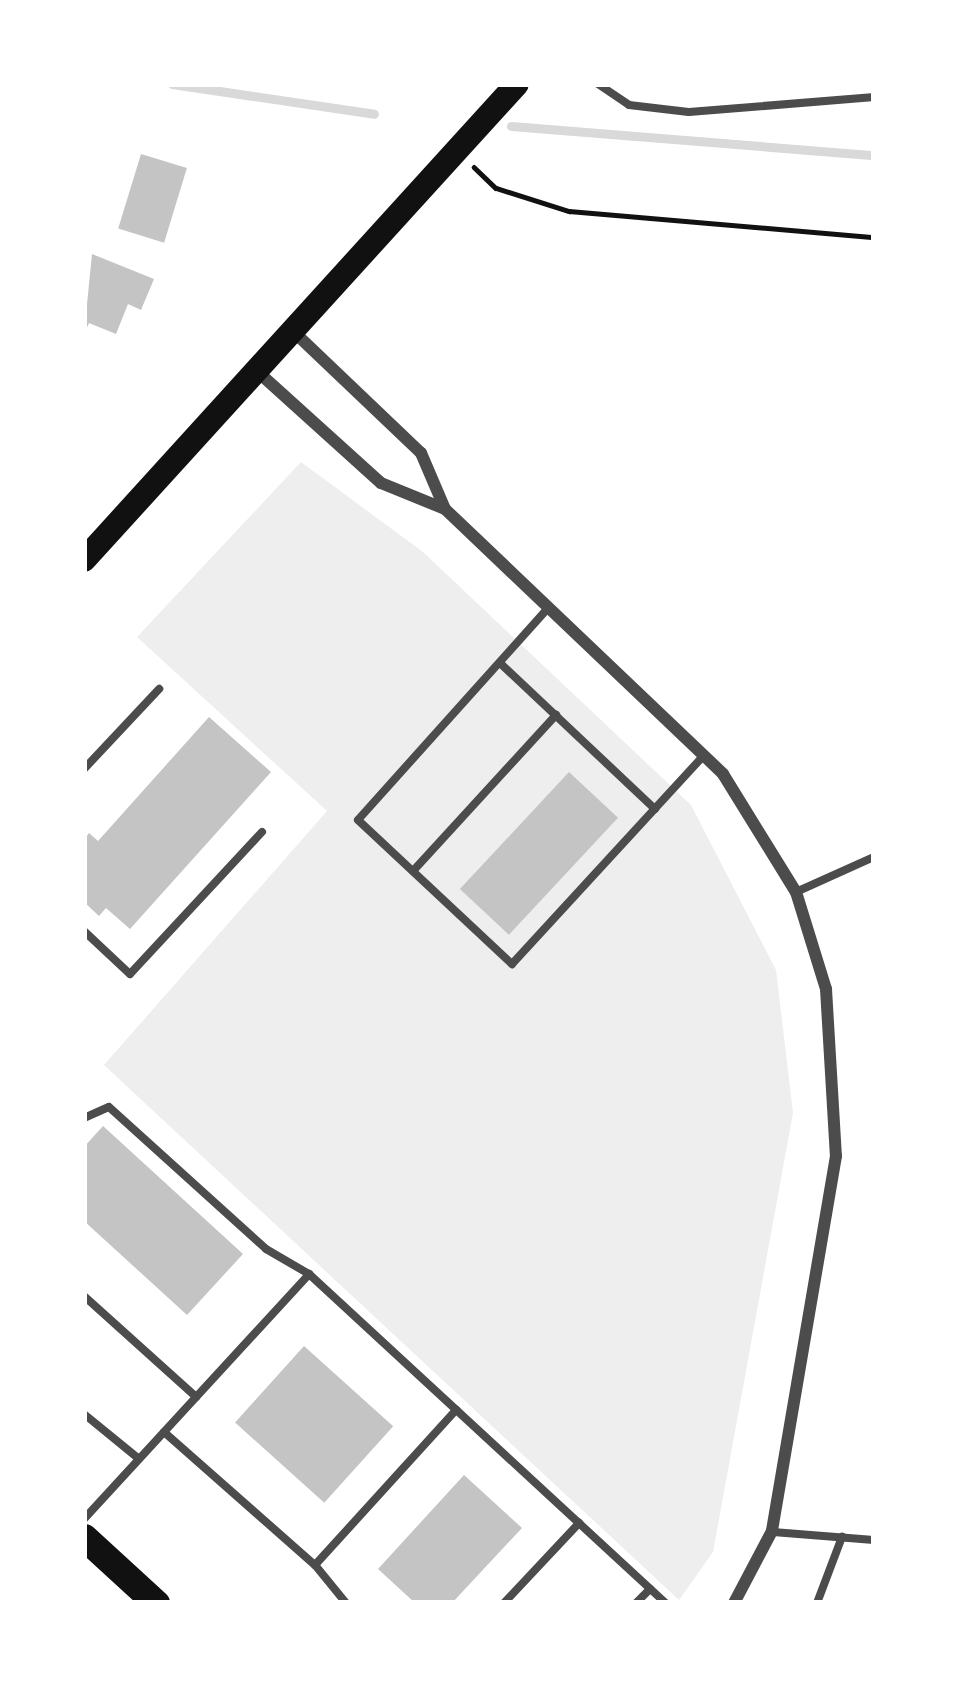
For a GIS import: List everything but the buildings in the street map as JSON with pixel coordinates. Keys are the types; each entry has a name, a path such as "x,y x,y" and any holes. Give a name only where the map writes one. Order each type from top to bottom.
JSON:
{"main road":[{"path":"84,560 517,84"},
{"path":"84,1537 156,1603"}],"street":[{"path":"293,332 421,453 445,509"},
{"path":"257,371 381,483 445,509 705,754 796,892 826,989 836,1156 772,1532 734,1603"}],"lane":[{"path":"598,84 629,104 689,112 874,97"},
{"path":"550,605 358,820 512,964 705,754"},
{"path":"500,663 655,809"},
{"path":"84,769 159,688"},
{"path":"412,871 556,716"},
{"path":"84,931 130,974 262,832"},
{"path":"796,892 874,857"},
{"path":"84,1118 109,1106 266,1249 309,1274 666,1603"},
{"path":"84,1519 309,1274"},
{"path":"84,1296 196,1397"},
{"path":"315,1565 457,1410"},
{"path":"84,1414 139,1459"},
{"path":"164,1432 315,1565 346,1603"},
{"path":"504,1603 579,1523"},
{"path":"772,1532 874,1540"},
{"path":"817,1603 842,1537"},
{"path":"636,1603 650,1589"}],"path":[{"path":"456,151 496,188 569,211 874,237"}],"shaded area":[{"path":"301,462 423,552 691,805 776,970 793,1113 713,1552 679,1600 104,1065 327,811 137,637"}],"waterway":[{"path":"172,84 374,114"},
{"path":"511,126 874,155"}]}
